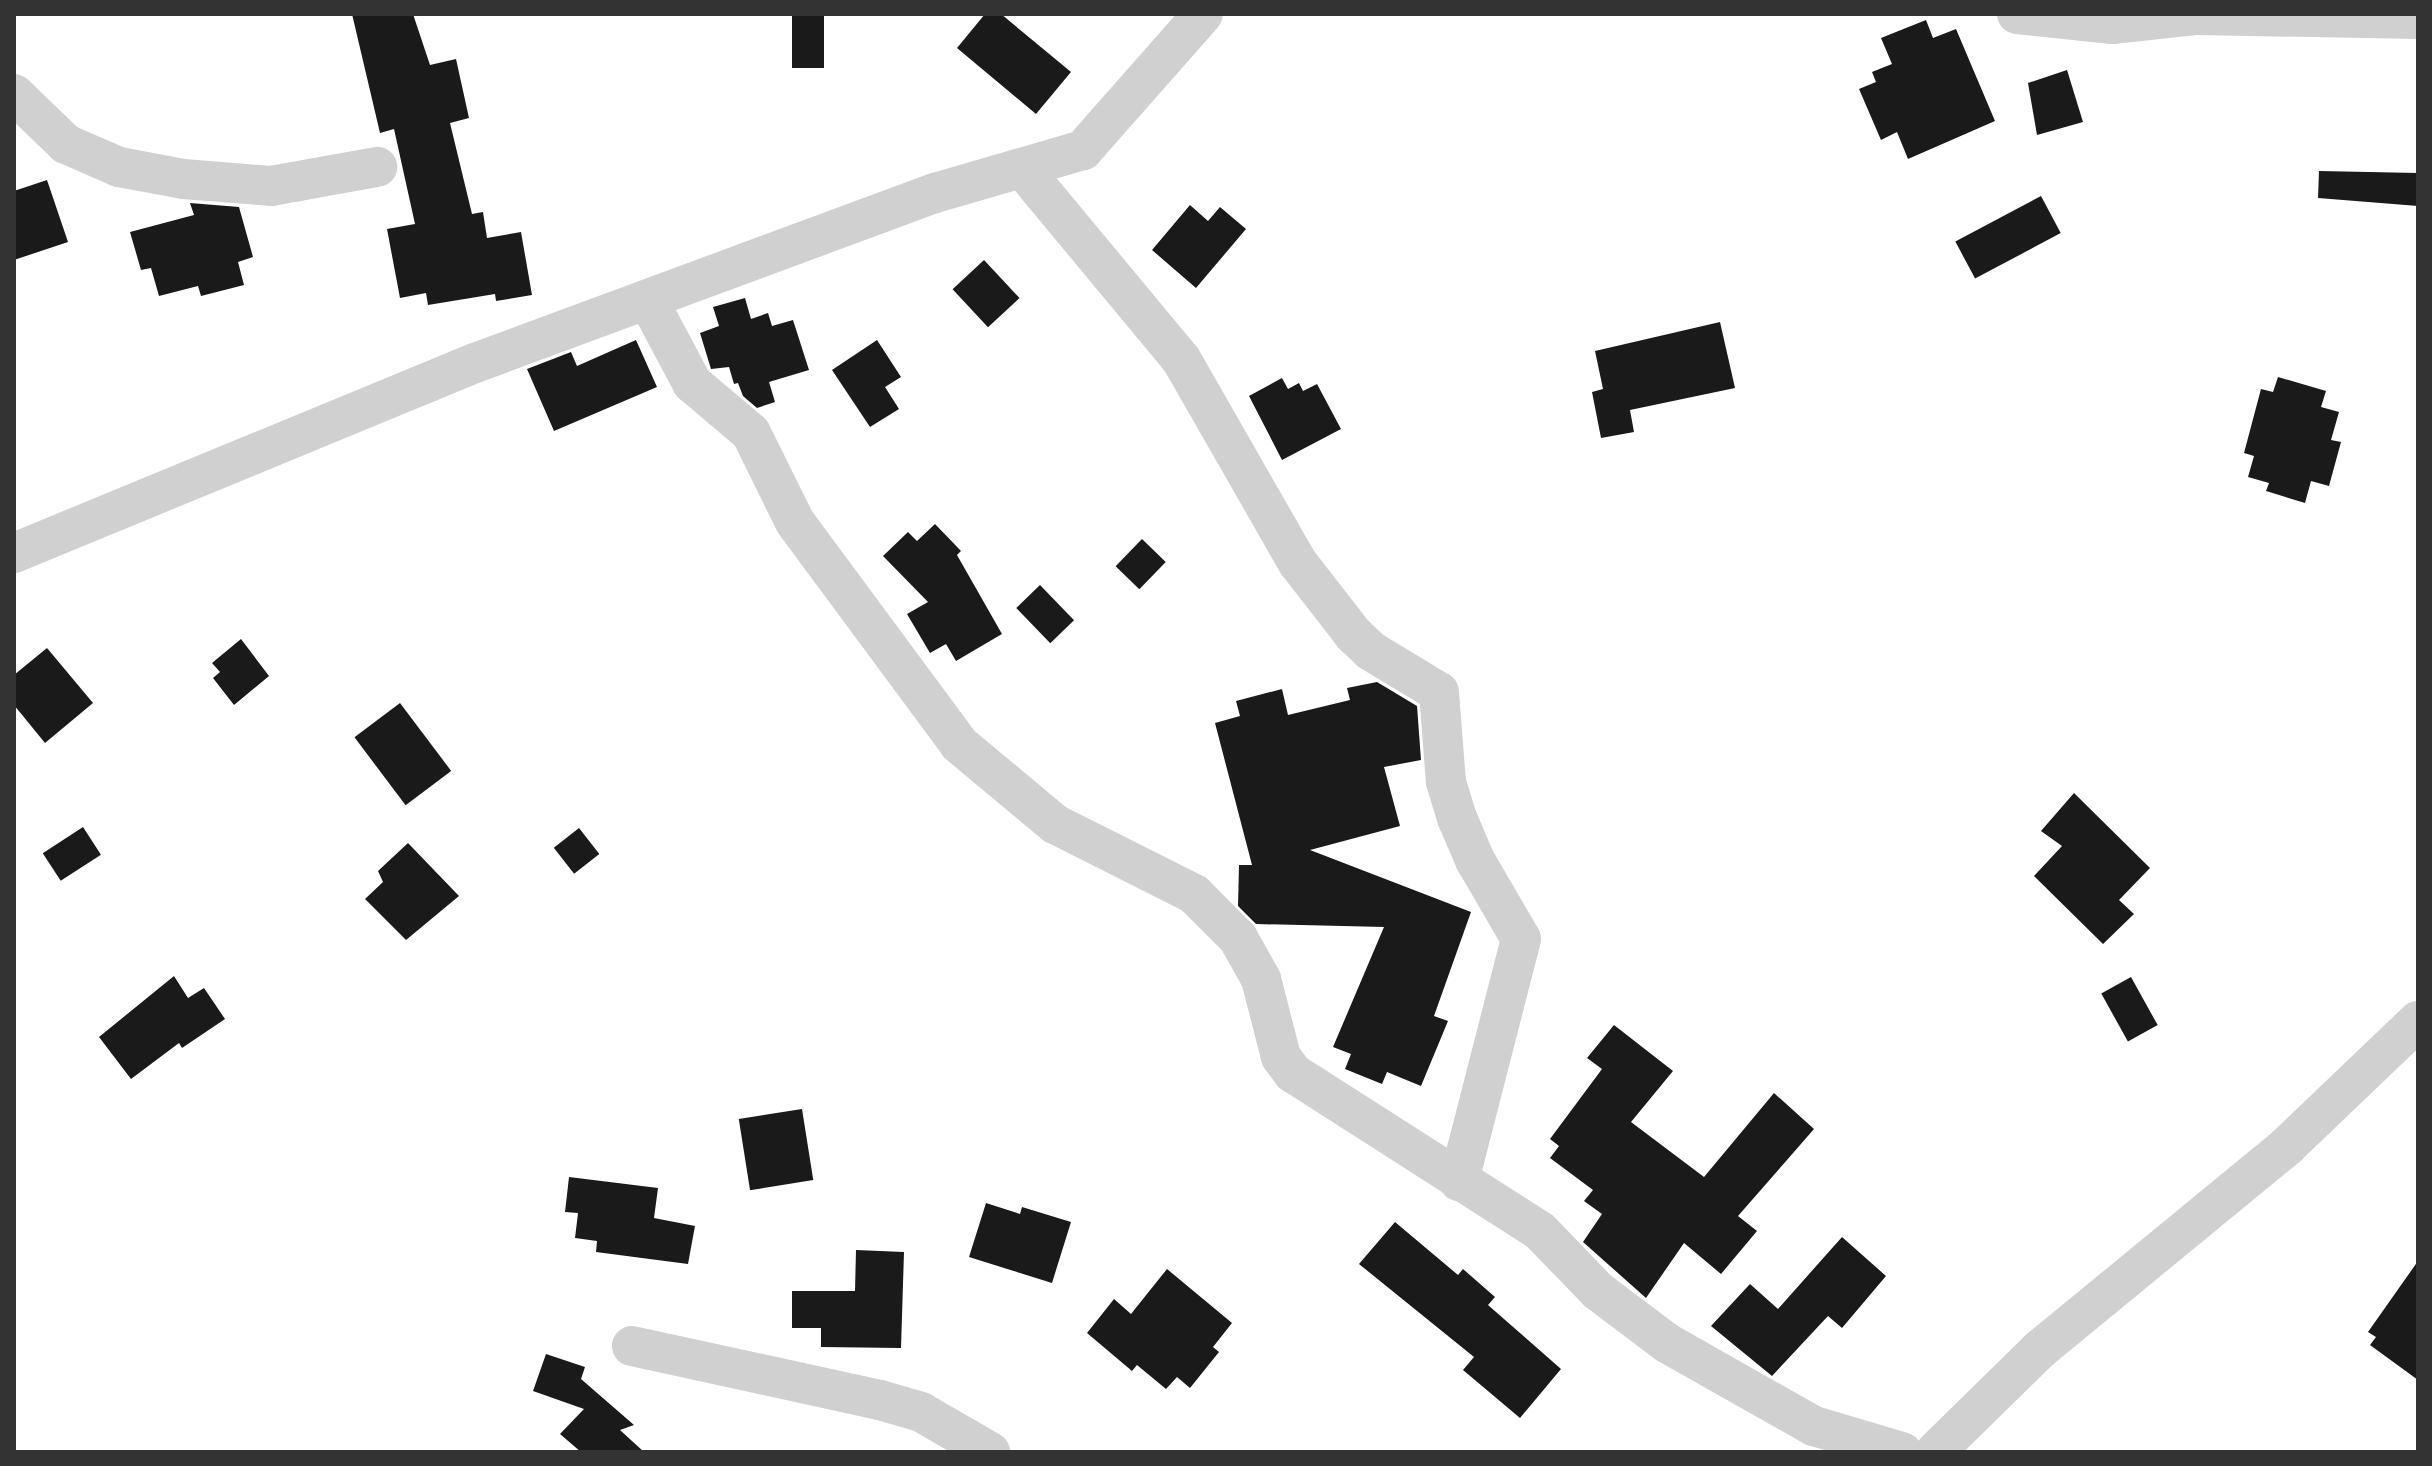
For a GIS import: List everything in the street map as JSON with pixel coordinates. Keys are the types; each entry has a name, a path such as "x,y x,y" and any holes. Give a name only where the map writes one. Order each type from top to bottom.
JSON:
{"street":[{"path":"14,553 475,363 649,302 935,193 1023,169 1092,144 1203,14"},
{"path":"2017,14 2112,24 2195,15 2418,19"},
{"path":"14,94 66,144 119,167 183,179 271,186 377,167"},
{"path":"1023,169 1181,359 1298,563 1353,634 1371,651 1439,692 1446,782 1457,818 1475,860 1521,939 1459,1181"},
{"path":"649,302 692,383 751,433 795,522 959,744 1055,824 1210,906 1251,959 1281,1057 1293,1073 1540,1231 1598,1291 1667,1343 1814,1426 1902,1452"},
{"path":"1935,1452 2039,1350 2287,1146 2418,1021"},
{"path":"632,1346 894,1404 921,1412 990,1452"}],"building":[{"path":"352,14 413,14 430,65 456,59 469,118 450,123 472,214 483,212 487,238 521,232 532,295 496,301 495,294 428,305 426,293 400,298 387,229 415,224 394,129 380,133"},
{"path":"792,14 824,14 824,68 792,68"},
{"path":"985,14 1001,14 1071,72 1036,114 957,48"},
{"path":"1926,20 1933,38 1956,29 1995,121 1908,159 1897,132 1881,140 1859,89 1876,82 1872,72 1892,64 1881,38"},
{"path":"2067,70 2083,122 2037,135 2028,83"},
{"path":"2319,171 2418,173 2418,206 2318,198"},
{"path":"47,180 68,242 14,260 14,191"},
{"path":"2041,196 2061,233 1975,279 1955,242"},
{"path":"190,203 239,207 253,257 238,262 244,285 201,296 198,286 159,296 151,268 141,270 130,232 194,215"},
{"path":"1190,205 1208,221 1220,207 1246,229 1196,288 1152,250"},
{"path":"984,260 1019,298 988,327 953,289"},
{"path":"745,298 751,319 768,313 772,326 793,320 809,370 769,382 775,402 757,408 743,396 738,383 734,384 729,367 711,369 700,333 719,326 713,307"},
{"path":"1720,322 1735,388 1630,410 1634,432 1601,438 1592,392 1603,389 1595,351"},
{"path":"636,340 657,387 554,431 527,369 571,352 577,366"},
{"path":"877,340 901,377 885,387 899,409 870,427 832,370"},
{"path":"2278,377 2326,391 2321,407 2339,412 2331,440 2341,442 2329,486 2311,481 2305,503 2266,491 2269,483 2248,477 2254,456 2244,453 2261,389 2273,392"},
{"path":"1282,378 1288,389 1299,383 1303,391 1317,384 1341,429 1282,460 1249,396"},
{"path":"935,524 961,551 957,555 1002,634 956,661 946,644 930,653 907,614 928,602 883,556 908,532 917,541"},
{"path":"1142,539 1166,562 1139,589 1116,566"},
{"path":"1040,585 1074,620 1050,643 1016,608"},
{"path":"241,639 269,676 234,705 213,678 220,672 212,663"},
{"path":"47,648 93,703 45,743 14,705 14,675"},
{"path":"1377,682 1417,706 1421,760 1384,767 1400,826 1310,850 1471,912 1434,1016 1448,1021 1421,1086 1387,1072 1382,1084 1345,1069 1351,1054 1333,1047 1384,927 1256,924 1238,906 1239,865 1252,865 1215,723 1240,716 1236,701 1282,689 1288,715 1350,700 1347,688"},
{"path":"400,703 451,771 406,805 354,737"},
{"path":"2074,793 2150,868 2119,900 2134,914 2103,944 2034,876 2062,846 2041,831"},
{"path":"83,827 101,855 61,881 43,853"},
{"path":"579,828 599,854 574,874 554,848"},
{"path":"408,843 459,896 406,940 365,899 383,882 378,871"},
{"path":"174,976 188,998 204,988 225,1019 182,1048 179,1043 131,1079 99,1037"},
{"path":"2131,977 2158,1025 2128,1042 2101,993"},
{"path":"1614,1025 1673,1071 1631,1122 1704,1177 1774,1093 1814,1129 1738,1216 1757,1231 1721,1274 1684,1243 1646,1298 1583,1242 1602,1214 1584,1201 1593,1190 1550,1158 1559,1146 1550,1139 1602,1069 1587,1058"},
{"path":"802,1109 813,1180 750,1190 739,1119"},
{"path":"569,1177 658,1188 654,1218 695,1226 688,1264 596,1252 597,1241 575,1238 578,1213 565,1212"},
{"path":"986,1203 1020,1214 1022,1207 1071,1222 1052,1283 969,1257"},
{"path":"1395,1222 1458,1275 1463,1269 1495,1297 1488,1305 1561,1369 1520,1418 1463,1370 1474,1357 1359,1264"},
{"path":"1842,1237 1886,1276 1842,1328 1828,1316 1772,1376 1711,1326 1750,1284 1778,1309"},
{"path":"856,1250 904,1252 901,1348 821,1347 821,1328 792,1328 792,1291 855,1291"},
{"path":"2418,1261 2418,1380 2370,1345 2376,1337 2368,1332"},
{"path":"1167,1269 1232,1323 1213,1347 1219,1352 1190,1388 1177,1377 1166,1389 1137,1365 1132,1371 1087,1333 1114,1299 1131,1314"},
{"path":"546,1354 585,1367 581,1379 634,1425 620,1430 644,1452 581,1452 560,1434 584,1409 533,1391"}]}
